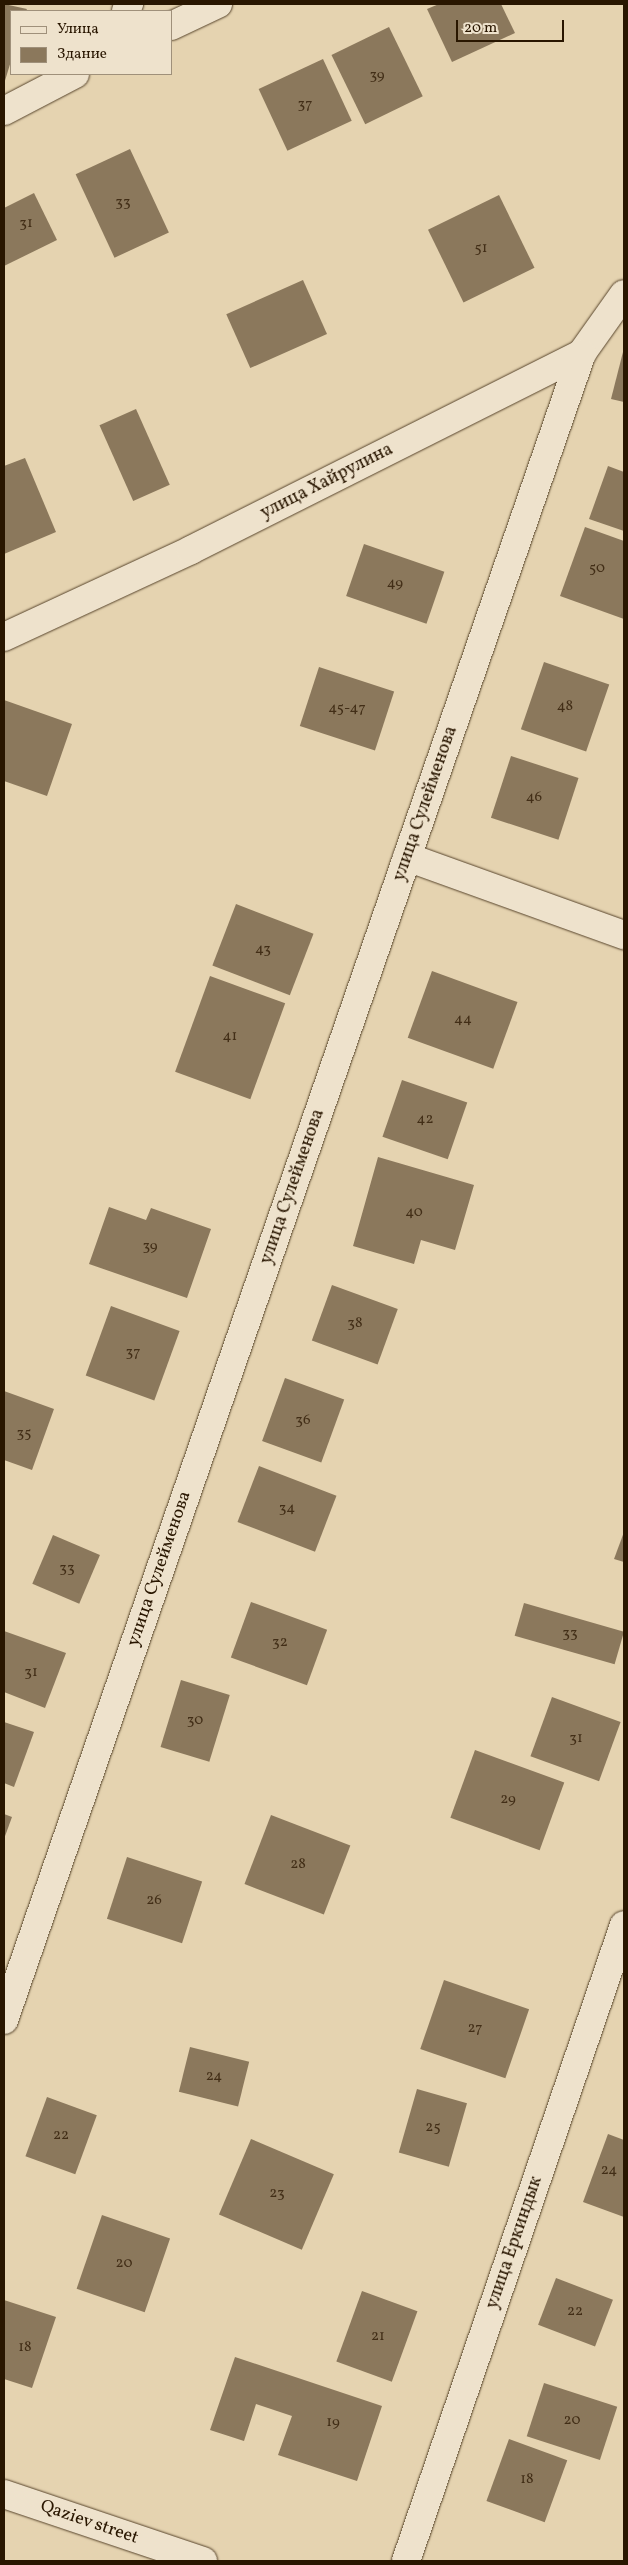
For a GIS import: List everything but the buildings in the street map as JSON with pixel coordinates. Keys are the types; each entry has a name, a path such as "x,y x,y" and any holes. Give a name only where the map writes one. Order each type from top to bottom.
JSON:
{"street":[{"path":"172,26 218,4"},
{"path":"4,111 73,75"},
{"name":"улица Хайрулина","path":"4,636 191,550 582,353 624,294"},
{"name":"улица Сулейменова","path":"4,2020 582,353"},
{"path":"407,857 624,935"},
{"name":"улица Еркиндык","path":"406,2561 624,1925"},
{"name":"Qaziev street","path":"4,2494 203,2561"}]}
